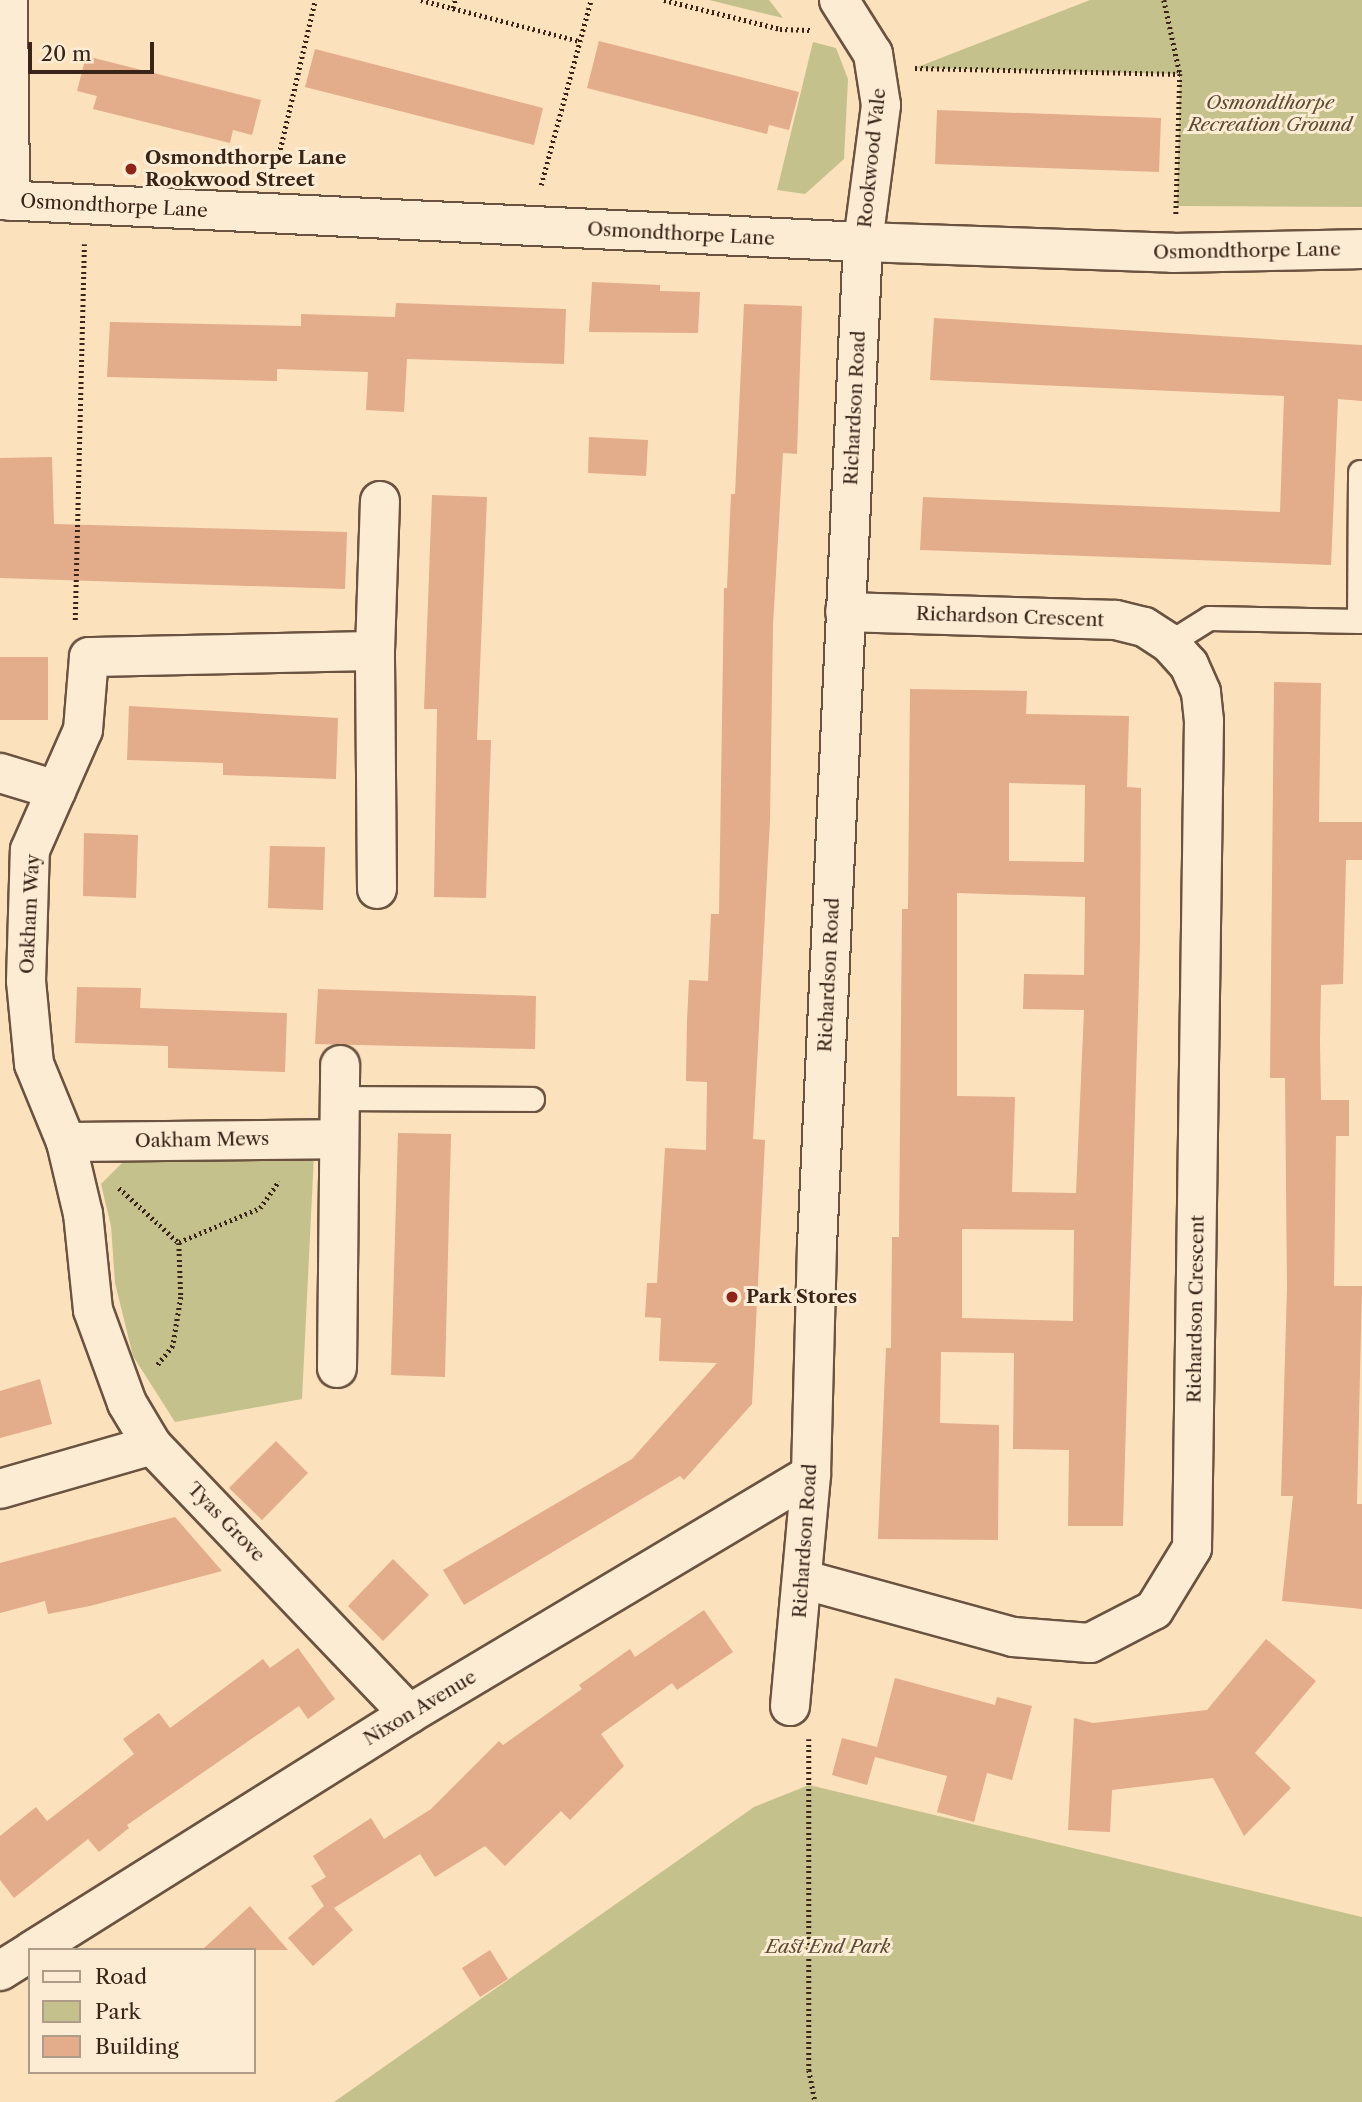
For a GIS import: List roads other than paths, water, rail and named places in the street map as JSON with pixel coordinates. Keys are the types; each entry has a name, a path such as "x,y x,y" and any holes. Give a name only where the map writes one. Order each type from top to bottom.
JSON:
{"street":[{"path":"5,201 8,0"},
{"name":"Rookwood Vale","path":"839,0 860,31 878,67 881,106 863,242"},
{"name":"Osmondthorpe Lane","path":"5,201 863,242 1173,253 1362,249"},
{"name":"Richardson Road","path":"790,1706 805,1580 811,1474 845,612 863,242"},
{"path":"377,889 375,651 380,501"},
{"name":"Richardson Crescent","path":"805,1580 1013,1637 1090,1643 1154,1610 1192,1548 1204,721 1200,691 1189,665 1169,643 1143,627 1115,620 845,612"},
{"name":"Oakham Way","path":"152,1445 127,1403 93,1310 83,1214 66,1142 34,1064 26,981 30,850 83,730 89,657 375,651"},
{"path":"0,774 56,790"},
{"path":"337,1368 339,1082"},
{"name":"Oakham Mews","path":"66,1142 338,1139"},
{"path":"0,1489 152,1445"},
{"name":"Tyas Grove","path":"152,1445 409,1714"},
{"name":"Nixon Avenue","path":"37,1948 409,1714 811,1474"},
{"name":"Nixon Avenue","path":"0,1971 28,1954"}],"lane":[{"path":"1169,643 1209,618 1359,621 1360,472"},
{"path":"339,1082 531,1098"}],"place":[{"name":"Osmondthorpe Lane Rookwood Street","path":"131,169"},
{"name":"Park Stores","path":"732,1297"}],"park label":[{"name":"Osmondthorpe Recreation Ground","path":"1270,114"},
{"name":"East End Park","path":"828,1947"}]}
